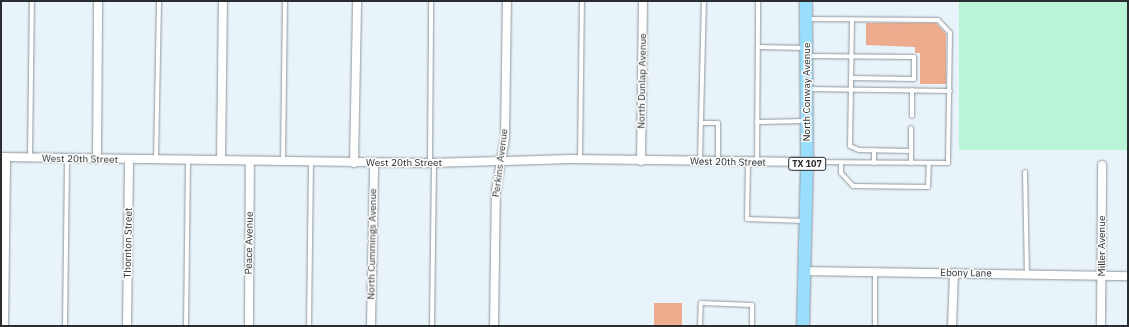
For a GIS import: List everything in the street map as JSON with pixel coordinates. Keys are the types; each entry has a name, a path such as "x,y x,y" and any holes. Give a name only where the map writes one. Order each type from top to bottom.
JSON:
{"main road":[{"name":"North Conway Avenue","path":"803,326 807,162 806,1"}],"street":[{"path":"97,159 98,1"},
{"path":"221,160 223,1"},
{"path":"354,163 357,1"},
{"name":"Perkins Avenue","path":"494,326 496,191 502,162 506,122 507,1"},
{"name":"North Dunlap Avenue","path":"641,161 643,1"},
{"name":"West 20th Street","path":"3,157 354,163 580,160 807,162"},
{"path":"3,157 4,326"},
{"name":"Thornton Street","path":"127,326 129,159"},
{"name":"Peace Avenue","path":"248,326 250,161"},
{"name":"North Cummings Avenue","path":"371,326 374,163"},
{"name":"Miller Avenue","path":"1101,326 1102,165"},
{"name":"Ebony Lane","path":"805,271 1128,276"},
{"path":"952,326 954,273"}],"lane":[{"path":"30,158 32,1"},
{"path":"156,160 159,1"},
{"path":"283,161 285,1"},
{"path":"432,1 432,326"},
{"path":"580,160 582,1"},
{"path":"700,161 704,1"},
{"path":"757,162 758,1"},
{"path":"806,19 938,20 950,33 948,163 807,162"},
{"path":"852,20 850,146 859,150 911,151"},
{"path":"758,47 852,56 914,57 914,79 851,78"},
{"path":"806,89 950,91"},
{"path":"912,90 912,116"},
{"path":"758,122 807,121"},
{"path":"701,123 718,123 718,162"},
{"path":"911,128 911,163"},
{"path":"874,150 874,163"},
{"path":"65,326 67,159"},
{"path":"186,326 188,160"},
{"path":"309,326 311,162"},
{"path":"748,162 746,220 806,221"},
{"path":"841,163 841,173 853,186 928,187 929,163"},
{"path":"1025,172 1027,274"},
{"path":"875,272 875,326"},
{"path":"700,326 701,304 752,305 752,326"}],"green space":[{"path":"959,1 1128,1 1128,150 959,150"}],"building":[{"path":"866,23 936,23 946,34 946,84 920,84 920,53 915,53 915,47 866,45"},
{"path":"654,303 682,303 682,326 654,326"}]}
